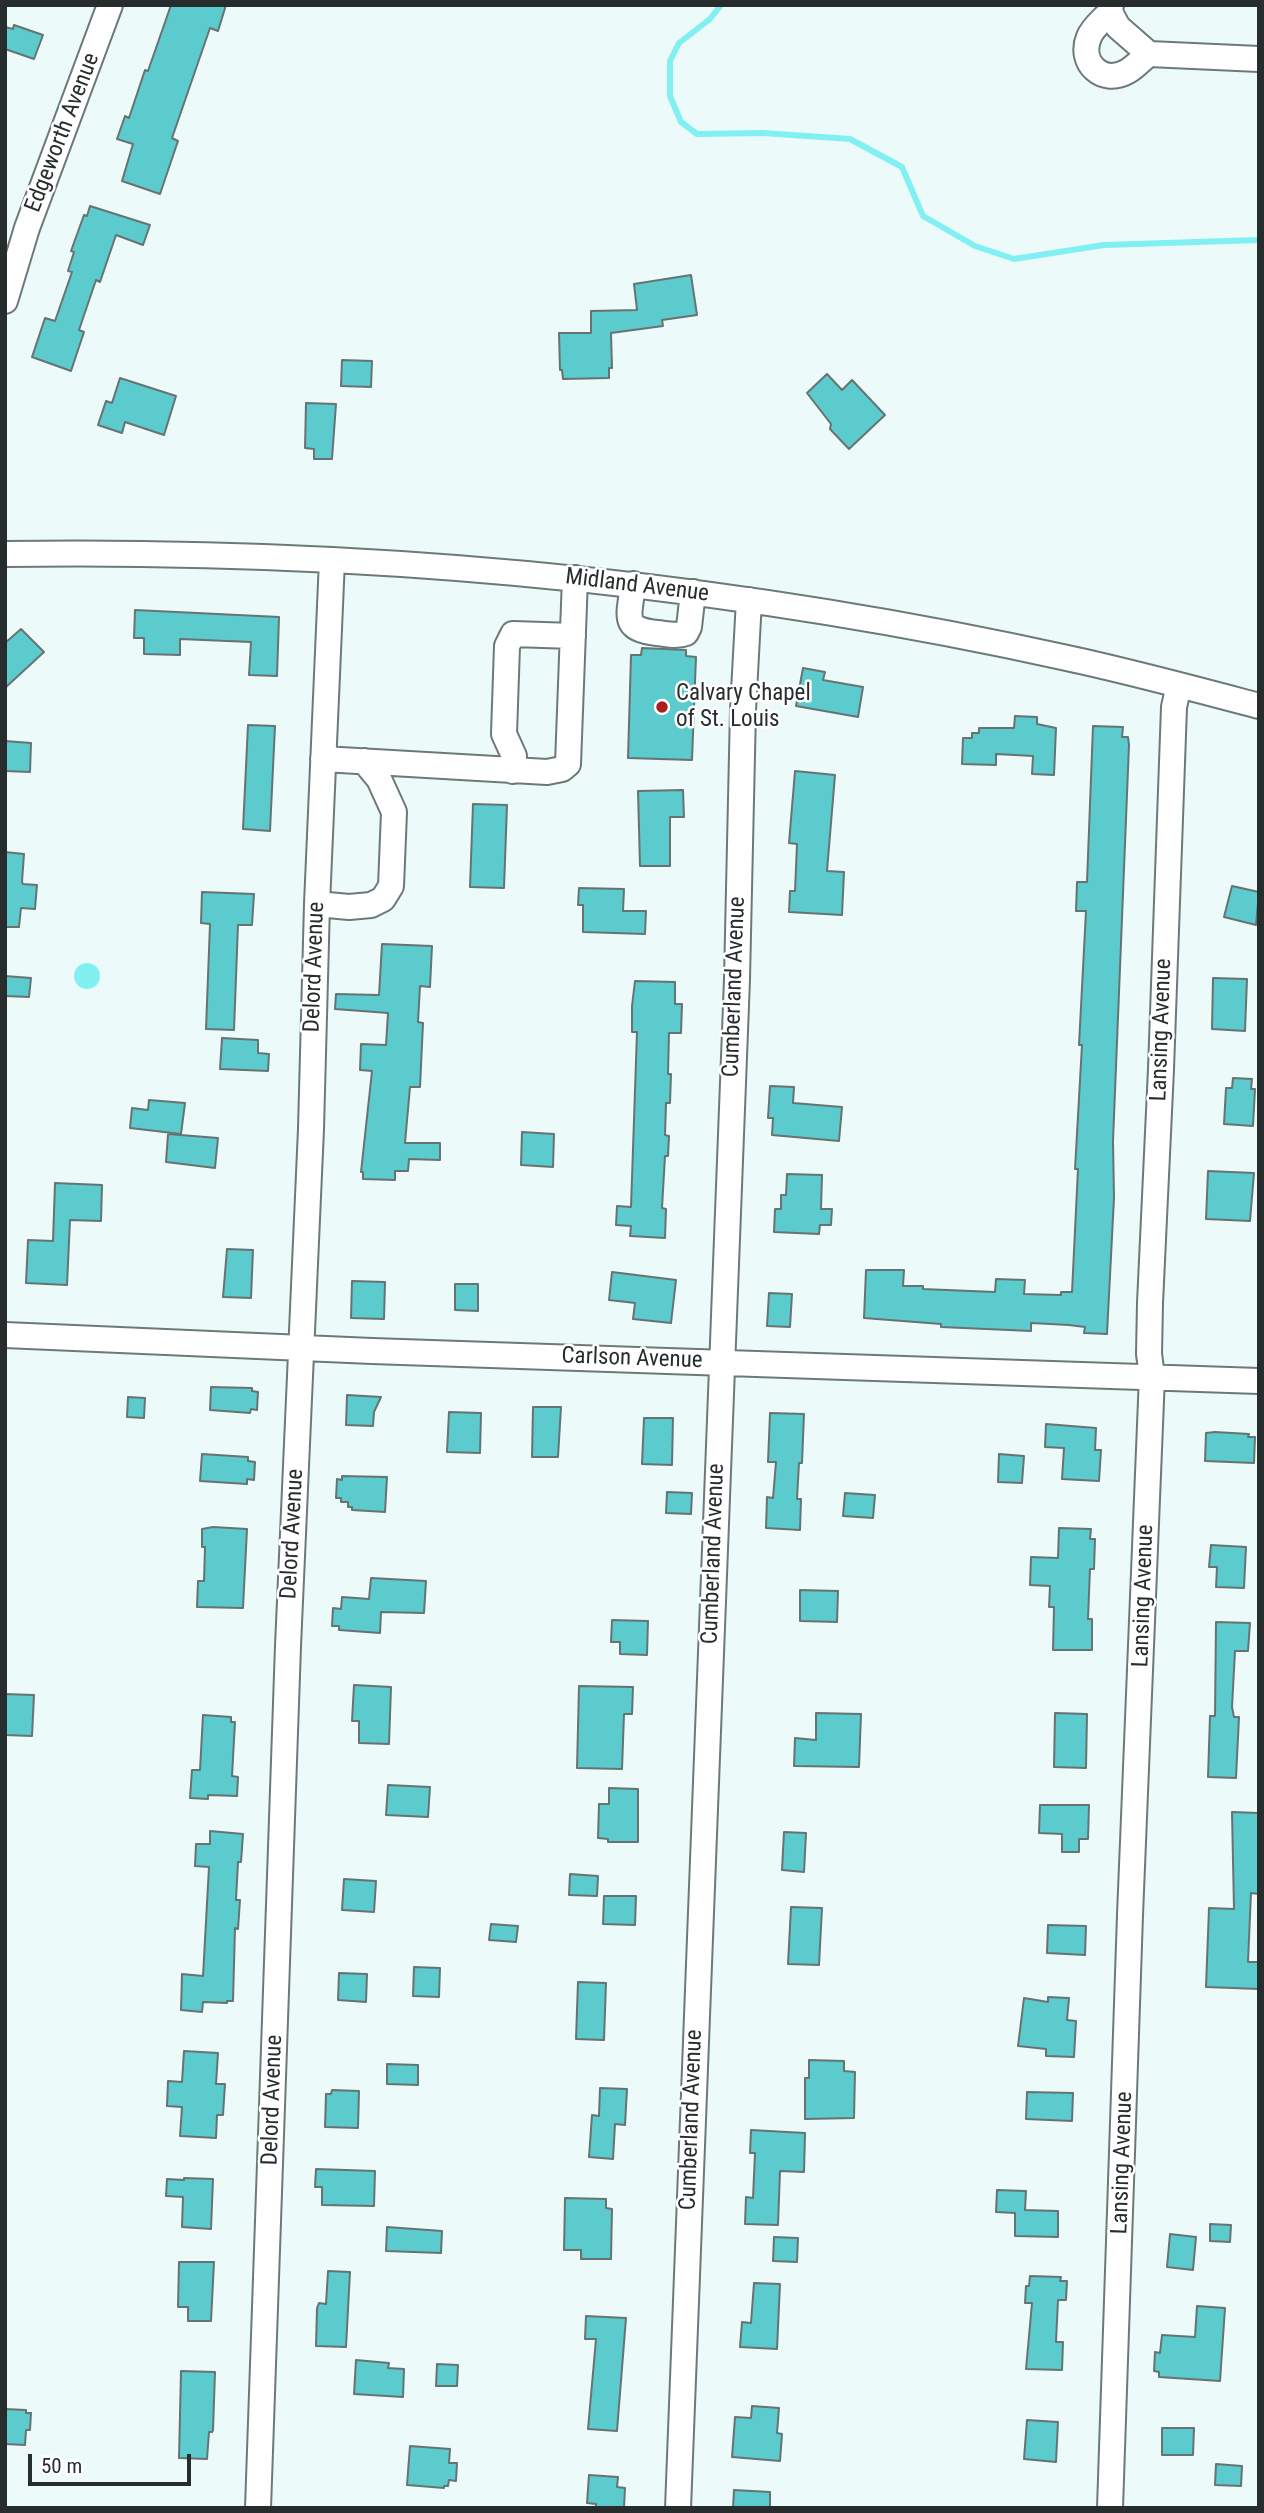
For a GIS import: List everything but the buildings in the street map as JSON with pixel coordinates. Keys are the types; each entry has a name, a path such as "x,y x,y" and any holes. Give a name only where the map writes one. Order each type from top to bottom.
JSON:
{"street":[{"name":"Edgeworth Avenue","path":"5,301 27,228 110,5"},
{"path":"1111,9 1088,38 1086,55 1091,68 1102,75 1116,76 1128,72 1145,51"},
{"path":"1111,9 1118,27 1145,51 1259,58"},
{"name":"Midland Avenue","path":"5,554 332,559 444,566 633,584 749,600 981,640 1070,658 1259,706"},
{"name":"Delord Avenue","path":"258,2508 332,559"},
{"path":"323,759 513,771 547,772 562,769 568,764 575,578"},
{"path":"633,584 630,620 632,626 638,630 649,632 685,634 689,627 693,592"},
{"name":"Cumberland Avenue","path":"678,2508 749,600"},
{"path":"513,771 514,756 504,734 509,638 513,634 573,636"},
{"name":"Lansing Avenue","path":"1110,2508 1152,1376 1149,1349 1150,1292 1174,707 1179,685"},
{"path":"317,904 349,907 371,905 383,899 391,886 394,812 379,779 364,761"},
{"name":"Carlson Avenue","path":"5,1335 300,1348 1259,1381"}],"water":[{"path":"87,963 97,966 100,976 97,986 87,989 77,986 74,976 77,966"}],"waterway":[{"path":"721,5 710,19 679,43 670,61 670,96 681,122 697,134 763,133 850,139 902,167 923,216 975,246 1014,259 1104,245 1259,240"}],"place":[{"name":"Calvary Chapel of St. Louis","path":"662,707"}]}
